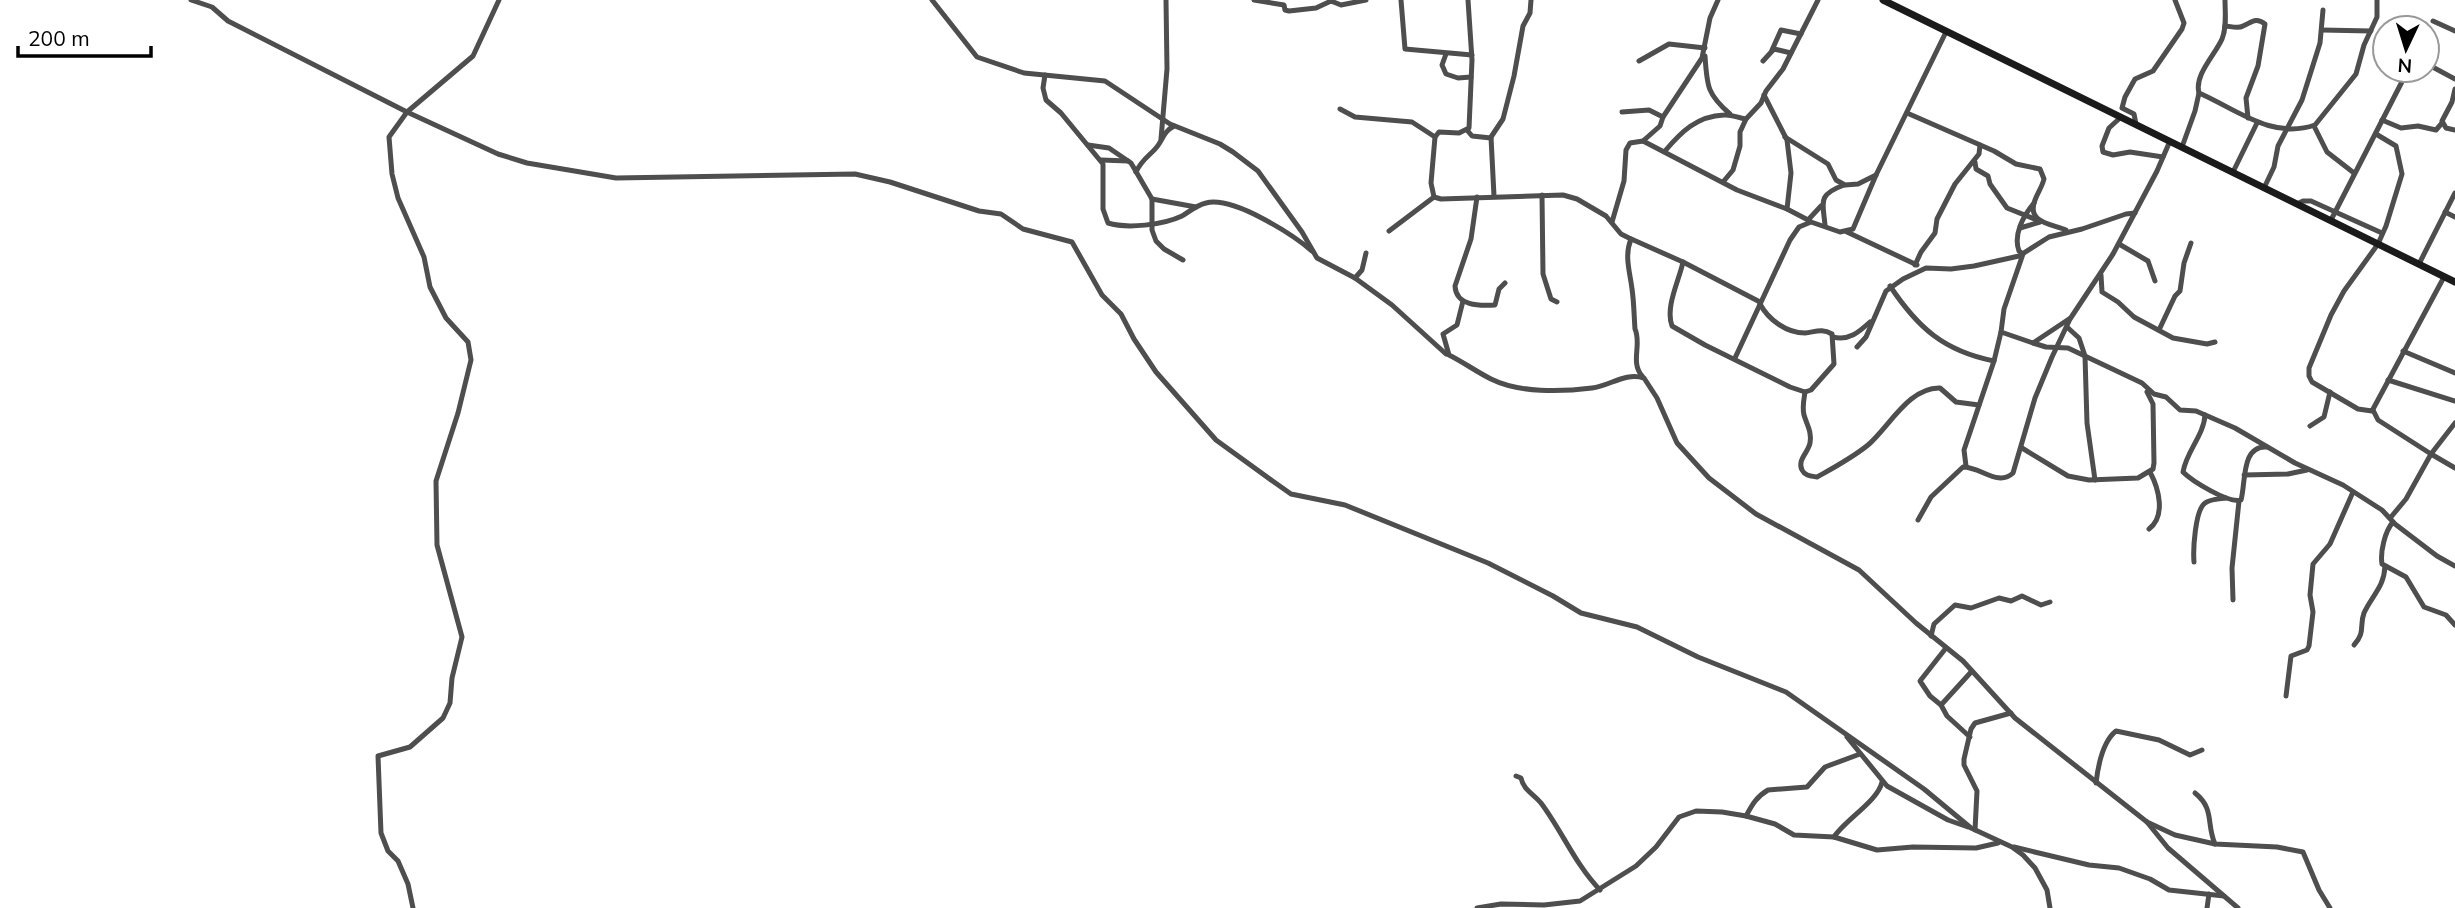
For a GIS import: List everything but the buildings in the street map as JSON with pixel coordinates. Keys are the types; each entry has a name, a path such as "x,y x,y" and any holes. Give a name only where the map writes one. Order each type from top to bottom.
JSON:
{"main road":[{"path":"1884,0 2297,204 2333,216 2378,244 2455,282"}],"street":[{"path":"191,0 212,7 228,21 407,113 498,154 556,169 616,178 855,174 890,182 979,211 1001,214 1023,229 1069,240 1079,250 1102,295 1121,314 1156,372 1216,440 1291,494 1345,505 1505,570 1581,613 1637,627 1720,666 1779,689 1924,789 1973,829"},
{"path":"413,908 408,884 398,861 388,851 381,833 378,756 413,746 443,718 450,703 452,678 462,638 437,545 436,481 458,413 471,360 468,342 446,318 430,287 424,257 394,184 389,138 407,113 473,56 499,0"},
{"path":"932,0 977,57 1019,72 1105,81 1174,126 1220,144 1258,171 1317,258 1356,278 1449,355 1492,380 1521,387 1580,389 1594,388 1633,376 1644,378"},
{"path":"1161,139 1167,69 1166,0"},
{"path":"1254,0 1284,5 1285,10 1316,8 1331,1 1343,5 1366,0"},
{"path":"1401,0 1405,48 1472,55"},
{"path":"1467,131 1472,55 1468,0"},
{"path":"1494,196 1491,138 1503,119 1531,0"},
{"path":"1612,222 1624,181 1626,150 1630,143 1643,141 1659,127 1695,71 1718,0"},
{"path":"1723,182 1732,170 1746,118 1783,69 1818,0"},
{"path":"2136,124 2134,114 2122,108 2122,103 2135,79 2153,71 2182,29 2184,23 2175,0"},
{"path":"2182,147 2195,111 2199,83 2206,64 2222,38 2225,26 2222,1"},
{"path":"2264,188 2286,129 2302,100 2320,43 2323,10"},
{"path":"2225,26 2241,27 2254,20 2265,24 2258,66 2246,98 2248,118"},
{"path":"1763,61 1772,50 1781,30 1801,34"},
{"path":"2199,93 2257,123 2286,129 2314,126 2354,77 2371,31 2322,30"},
{"path":"1847,232 1853,229 1860,215 1876,176 1946,32"},
{"path":"1639,61 1669,44 1704,49"},
{"path":"1704,49 1707,82 1711,94 1732,116"},
{"path":"1772,50 1791,53"},
{"path":"1446,54 1442,65 1446,74 1458,78 1471,77"},
{"path":"1045,75 1043,88 1046,100 1101,160 1104,169 1103,209 1108,223 1126,227 1152,223 1176,218 1204,203 1221,202 1271,223 1312,251"},
{"path":"2382,233 2370,225 2333,216 2400,84"},
{"path":"2382,120 2401,128 2418,126 2436,130 2452,102 2455,89"},
{"path":"1764,96 1785,137 1791,173 1787,209"},
{"path":"1340,109 1355,117 1412,122 1435,137"},
{"path":"1622,112 1649,110 1663,117"},
{"path":"1908,113 2017,164 2040,169 2043,173 2043,184 2020,228 2017,243 2023,254"},
{"path":"1665,151 1688,126 1723,115 1746,118"},
{"path":"2121,117 2109,128 2102,146 2104,152 2113,155 2130,152 2163,157"},
{"path":"2232,172 2257,123"},
{"path":"2442,123 2446,128 2455,130"},
{"path":"1136,172 1143,159 1158,147 1161,139 1174,126"},
{"path":"2314,126 2323,148 2354,173"},
{"path":"1467,131 1472,136 1491,138"},
{"path":"1434,197 1431,183 1435,137 1439,132 1467,131"},
{"path":"2373,410 2363,411 2312,382 2308,376 2330,315 2378,244 2402,172 2396,146 2376,134"},
{"path":"1785,137 1828,164 1836,180 1845,185"},
{"path":"1643,141 1755,198 1787,209 1810,221 1847,232 1923,269"},
{"path":"1918,520 1931,498 1958,470 1966,466 1997,478 2006,479 2013,473 2035,398 2070,319 2119,244 2170,141"},
{"path":"1087,145 1109,148 1128,161 1152,199 1154,235 1160,246 1183,260"},
{"path":"1916,264 1935,233 1937,219 1955,184 1979,154 1980,145"},
{"path":"1101,160 1128,161"},
{"path":"1975,160 1976,169 1988,176 1990,184 2007,208 2068,231"},
{"path":"1735,358 1798,227 1810,221 1828,192 1876,176"},
{"path":"2419,264 2455,193"},
{"path":"1542,195 1543,274 1551,299 1557,302"},
{"path":"1389,232 1434,197 1571,197 1612,222 1621,234 1683,262 1760,303 1768,316 1789,330 1805,333 1823,331 1844,339 1871,322"},
{"path":"1477,197 1471,239 1455,286 1457,297 1463,302 1495,305 1499,289 1505,283"},
{"path":"1152,199 1196,207"},
{"path":"2034,203 2034,215 2038,221"},
{"path":"1821,206 1825,225"},
{"path":"2445,212 2455,217"},
{"path":"1857,346 1866,337 1890,286 1923,269 1974,266 2023,254 2049,237 2135,213"},
{"path":"2020,228 2038,221"},
{"path":"1631,239 1628,263 1634,329 1637,334 1637,369 1657,398 1677,443 1709,478 1756,514 1859,570 1972,671 2011,713 2147,822 2175,835 2215,844 2277,847 2304,852 2319,890 2330,908"},
{"path":"2159,330 2180,291 2184,263 2191,243"},
{"path":"2119,244 2148,261 2155,281"},
{"path":"1356,278 1362,270 1366,253"},
{"path":"1966,466 1964,450 1994,361 2007,298 2023,254"},
{"path":"1683,262 1669,317 1672,326 1705,345 1805,392 1811,390 1816,382 1833,368 1833,337"},
{"path":"2101,272 2102,292 2134,317 2179,340 2207,344 2215,342"},
{"path":"2373,410 2444,277"},
{"path":"1890,286 1902,304 1941,342 1994,361"},
{"path":"1882,299 1890,298 1902,304"},
{"path":"1425,334 1443,332 1457,325 1463,302"},
{"path":"1752,320 1768,316"},
{"path":"2033,343 2070,319"},
{"path":"2067,327 2079,338 2085,356 2087,423 2095,480"},
{"path":"1443,332 1449,355"},
{"path":"2001,332 2046,347 2058,346 2085,356 2139,382 2154,394 2166,397 2180,410 2205,415 2235,428 2353,492 2392,519 2437,556 2455,566"},
{"path":"2403,351 2455,373"},
{"path":"2388,380 2455,401"},
{"path":"2022,448 2068,476 2095,480 2138,478 2150,472 2154,463 2153,404 2139,382"},
{"path":"1805,392 1803,411 1810,425 1810,444 1802,459 1801,469 1811,477 1817,477 1849,459 1925,390 1940,388 1956,402 1979,405"},
{"path":"2310,426 2325,415 2330,392"},
{"path":"2373,410 2378,420 2455,468"},
{"path":"2205,415 2204,425 2186,461 2184,475 2226,498 2239,501"},
{"path":"2451,621 2424,607 2406,576 2385,566 2381,560 2392,519 2431,454 2455,423"},
{"path":"2233,600 2232,568 2244,475 2253,449 2269,447"},
{"path":"2244,475 2288,474 2310,470"},
{"path":"2148,529 2154,526 2159,508 2150,472"},
{"path":"2286,696 2291,656 2303,652 2309,646 2313,612 2310,595 2313,564 2330,544 2342,520 2348,498 2353,492"},
{"path":"2194,562 2193,538 2201,508 2208,502 2226,498"},
{"path":"2354,645 2362,635 2364,613 2383,584 2385,566"},
{"path":"1931,636 1934,624 1955,605 1972,608 2000,598 2011,601 2022,596 2041,604 2050,603"},
{"path":"1946,648 1920,679 1947,716 1970,737"},
{"path":"1941,705 1972,671"},
{"path":"1973,829 1977,791 1964,765 1970,737 1975,723 2011,713"},
{"path":"2096,783 2106,744 2116,731 2159,740 2190,755 2202,750"},
{"path":"1844,733 1882,782 1948,820 2012,847 2089,865 2119,868 2150,879 2169,890 2224,896"},
{"path":"1746,816 1754,801 1768,790 1807,788 1825,767 1860,754"},
{"path":"1516,776 1521,777 1525,789 1542,804 1580,866 1600,890"},
{"path":"1834,837 1854,814 1875,796 1882,782"},
{"path":"2195,793 2208,809 2215,844"},
{"path":"1477,908 1501,904 1544,905 1580,901 1648,856 1682,814 1706,811 1746,816 1775,824 1794,835 1834,837 1877,850 1913,847 1976,848 2000,842"},
{"path":"2147,822 2168,848 2238,908"},
{"path":"2012,847 2035,868 2047,890 2050,908"},
{"path":"2207,908 2210,894"},
{"path":"1580,901 1583,908"}]}
